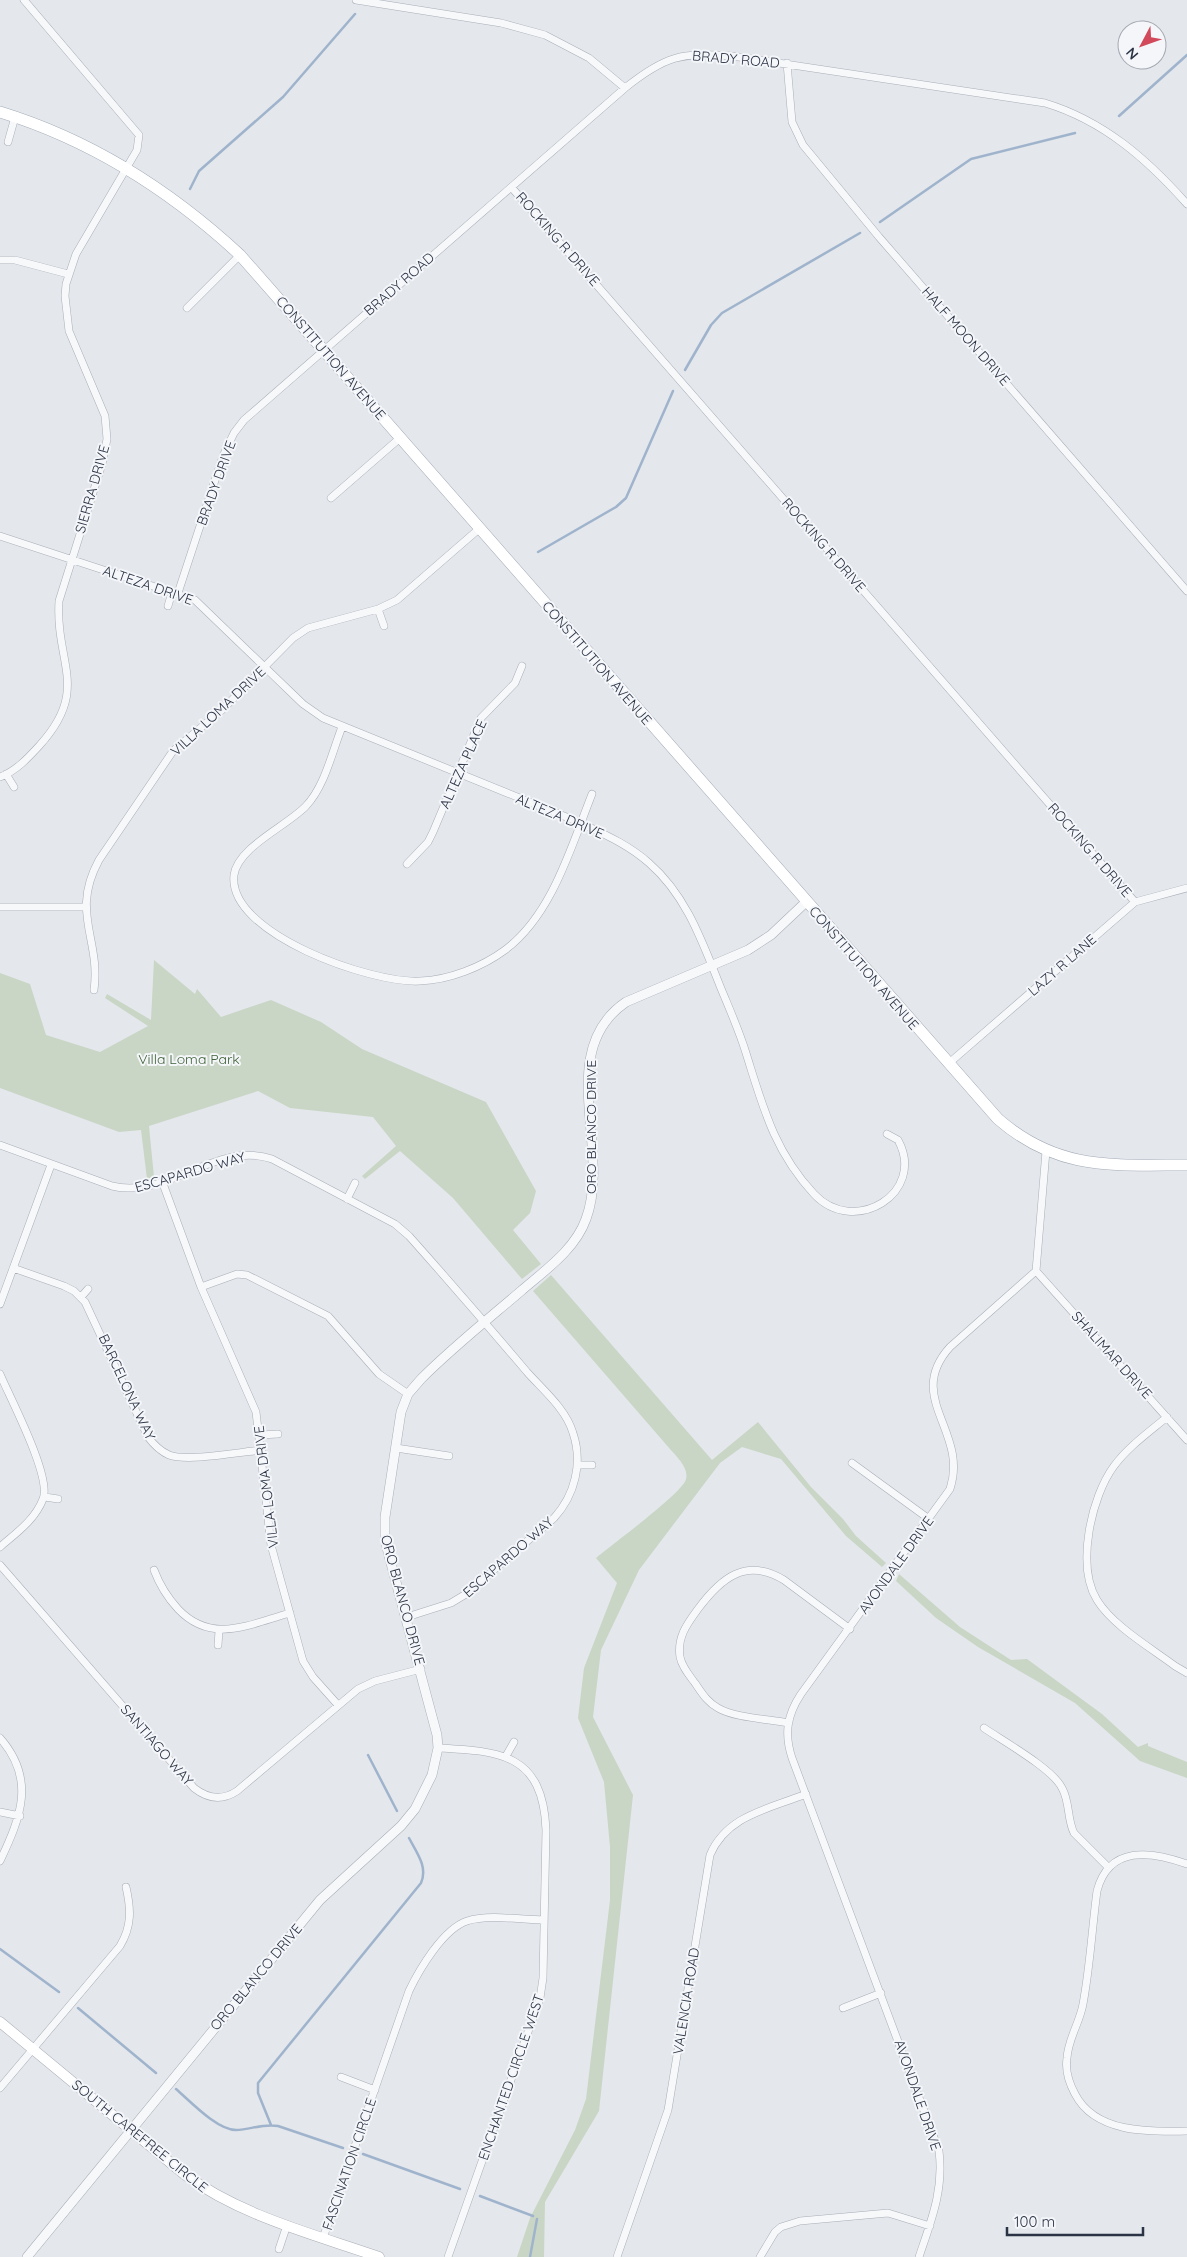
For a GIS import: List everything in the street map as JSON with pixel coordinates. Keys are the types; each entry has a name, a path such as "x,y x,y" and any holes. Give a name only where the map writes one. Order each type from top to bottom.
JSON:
{"main road":[{"name":"CONSTITUTION AVENUE","path":"0,112 79,143 126,168 191,212 240,255 998,1119 1027,1142 1066,1158 1096,1164 1187,1166"},
{"name":"SOUTH CAREFREE CIRCLE","path":"0,2022 184,2174 214,2195 287,2225 379,2257"}],"street":[{"name":"SIERRA DRIVE","path":"14,787 3,776 26,760 42,742 67,703 68,684 58,613 61,588 102,464 107,440 105,416 70,330 65,296 68,274 76,254 138,146 139,135 24,0"},
{"path":"356,0 501,23 546,35 589,58 625,88"},
{"name":"BRADY ROAD","path":"324,350 625,88 653,67 685,54 732,56 787,63 1009,97 1066,110 1085,117 1127,146 1187,204"},
{"name":"HALF MOON DRIVE","path":"787,63 792,122 803,145 884,242 1187,590"},
{"path":"8,142 15,117"},
{"name":"ROCKING R DRIVE","path":"512,188 1135,902"},
{"path":"187,308 240,255"},
{"path":"0,260 15,260 68,274"},
{"name":"BRADY DRIVE","path":"168,606 175,593 223,456 234,433 258,407 324,350"},
{"path":"331,498 400,438"},
{"name":"VILLA LOMA DRIVE","path":"94,990 97,970 85,906 87,890 94,870 166,759 182,743 222,710 301,632 316,626 378,610 406,594 480,528"},
{"name":"ALTEZA DRIVE","path":"0,536 195,600 312,711 342,727 581,823 630,848 660,873 688,912 742,1040 770,1130 790,1166 814,1194 831,1207 850,1213 871,1209 889,1199 900,1183 904,1165 898,1140 887,1134"},
{"path":"378,610 384,626"},
{"name":"ALTEZA PLACE","path":"406,864 428,842 481,718 515,683 522,666"},
{"path":"342,727 314,796 294,818 242,856 234,874 234,884 239,901 252,916 284,939 316,956 371,976 420,981 448,976 490,960 521,936 538,917 550,895 592,794"},
{"name":"LAZY R LANE","path":"948,1064 1135,902 1187,888"},
{"name":"ORO BLANCO DRIVE","path":"27,2257 130,2129 320,1900 407,1820 421,1800 432,1775 438,1748 437,1734 388,1552 384,1529 401,1412 408,1394 430,1370 568,1250 586,1221 593,1194 594,1181 589,1061 600,1028 617,1008 626,1002 712,967 761,942 806,902"},
{"path":"0,907 85,906"},
{"name":"ESCAPARDO WAY","path":"0,1145 51,1165 122,1189 141,1188 234,1156 254,1154 272,1159 387,1219 402,1230 485,1322 569,1422 575,1441 577,1465 569,1496 554,1518 458,1600 407,1617"},
{"path":"1036,1271 1046,1151"},
{"path":"0,1304 51,1165"},
{"name":"VILLA LOMA DRIVE","path":"162,1181 201,1287 256,1412 262,1450 271,1546 307,1669 338,1705"},
{"path":"347,1199 355,1183"},
{"name":"BARCELONA WAY","path":"13,1268 64,1286 81,1297 90,1309 148,1437 154,1445 170,1455 179,1457 262,1450"},
{"name":"SHALIMAR DRIVE","path":"1036,1271 1187,1440"},
{"name":"AVONDALE DRIVE","path":"919,2257 930,2226 940,2187 938,2151 881,1992 787,1744 788,1723 794,1704 950,1489 955,1469 953,1448 935,1403 933,1392 938,1363 950,1347 1036,1271"},
{"path":"201,1287 237,1274 246,1275 316,1308 335,1323 379,1374 408,1394"},
{"path":"81,1297 88,1289"},
{"path":"0,1374 41,1469 45,1497 29,1522 0,1547"},
{"path":"1167,1416 1127,1450 1105,1480 1092,1520 1086,1568 1092,1591 1105,1610 1175,1666 1187,1673"},
{"path":"260,1435 278,1434"},
{"path":"396,1448 449,1456"},
{"path":"852,1463 929,1519"},
{"path":"577,1465 592,1465"},
{"path":"45,1497 58,1499"},
{"name":"SANTIAGO WAY","path":"0,1565 194,1788 208,1796 224,1798 237,1791 338,1705 366,1684 421,1669"},
{"path":"154,1570 160,1588 185,1616 202,1627 219,1630 290,1613"},
{"path":"788,1723 726,1712 706,1698 683,1666 680,1658 680,1639 687,1624 719,1583 738,1574 756,1570 773,1573 850,1629"},
{"path":"218,1645 219,1630"},
{"path":"984,1728 1059,1782 1066,1796 1071,1827 1074,1833 1108,1867"},
{"path":"0,1738 10,1750 19,1772 22,1795 20,1816 0,1861"},
{"path":"506,1756 514,1742"},
{"name":"ENCHANTED CIRCLE WEST","path":"438,1748 482,1750 506,1756 532,1777 543,1800 546,1830 543,1978 540,1998 448,2257"},
{"name":"VALENCIA ROAD","path":"617,2257 668,2110 710,1855 720,1837 736,1822 806,1794"},
{"path":"0,1812 20,1816"},
{"path":"1187,1864 1139,1854 1122,1858 1108,1867 1097,1890 1084,2002 1066,2059 1068,2079 1084,2107 1090,2114 1105,2123 1125,2127 1187,2131"},
{"path":"0,2088 125,1938 130,1919 126,1887"},
{"name":"FASCINATION CIRCLE","path":"323,2238 414,1980 446,1936 466,1922 477,1920 544,1920"},
{"path":"843,2008 881,1992"},
{"name":"FASCINATION CIRCLE","path":"341,2078 374,2090"},
{"path":"760,2257 774,2232 781,2227 800,2221 888,2213 930,2226"},
{"path":"279,2249 287,2225"}],"green space":[{"name":"Villa Loma Park","path":"154,960 195,994 197,989 221,1017 271,1000 321,1022 362,1049 486,1102 536,1191 530,1213 513,1230 541,1264 522,1279 453,1198 400,1151 365,1179 362,1176 396,1146 373,1117 290,1108 258,1091 149,1126 154,1177 147,1179 141,1130 119,1132 0,1088 0,973 30,984 46,1035 100,1052 148,1026 105,998 107,994 151,1020"},
{"path":"551,1275 712,1460 758,1422 811,1487 843,1519 856,1536 886,1563 882,1567 846,1536 781,1459 742,1447 720,1463 639,1570 601,1650 593,1717 633,1795 599,2111 545,2202 544,2257 517,2257 530,2218 575,2130 586,2099 610,1900 610,1847 604,1782 578,1718 584,1668 617,1583 596,1558 646,1519 682,1486 686,1479 686,1471 679,1459 533,1291"},
{"path":"899,1574 960,1627 1011,1660 1027,1659 1102,1714 1138,1747 1148,1743 1148,1746 1187,1762 1187,1778 1140,1761 1075,1703 978,1647 936,1618 896,1581"}],"waterway":[{"path":"190,189 199,171 283,97 355,14"},
{"path":"1119,116 1187,55"},
{"path":"880,222 971,159 1075,133"},
{"path":"685,370 711,325 722,313 860,233"},
{"path":"538,552 616,507 626,498 673,391"},
{"path":"368,1755 397,1811"},
{"path":"271,2125 258,2093 258,2083 421,1883 423,1877 422,1866 409,1838"},
{"path":"0,1949 59,1992"},
{"path":"78,2008 156,2073"},
{"path":"176,2089 204,2114 229,2129 246,2129 267,2125 278,2126 343,2148"},
{"path":"363,2154 460,2189"},
{"path":"480,2196 533,2216"},
{"path":"530,2257 537,2219"}]}
